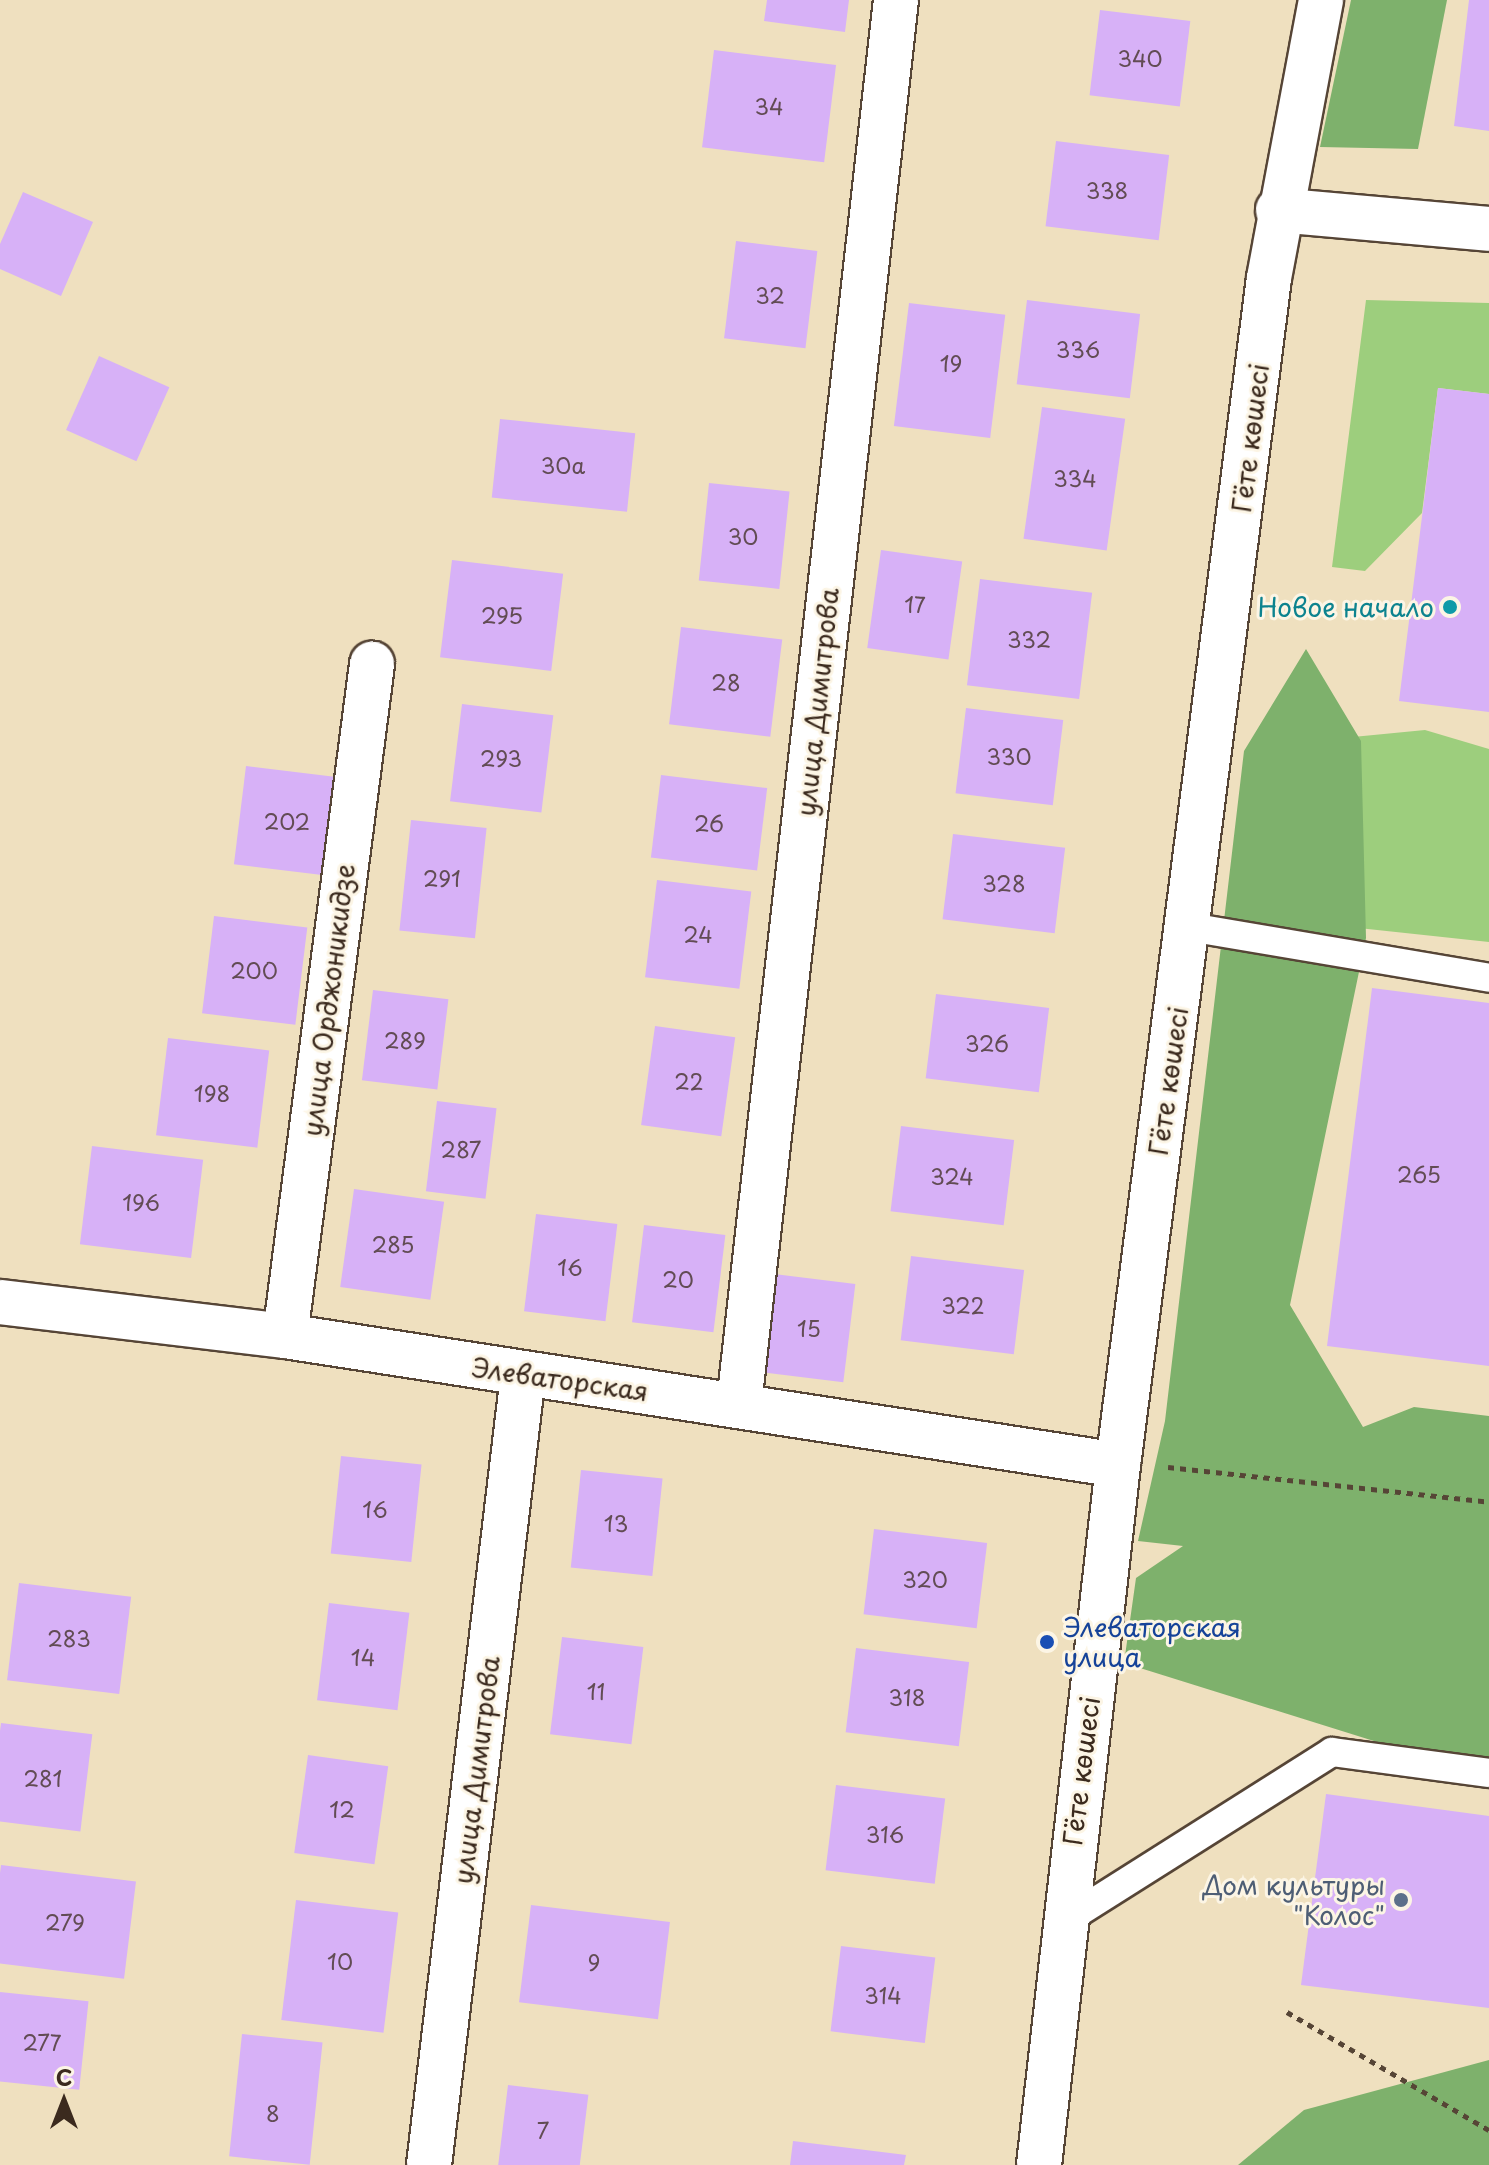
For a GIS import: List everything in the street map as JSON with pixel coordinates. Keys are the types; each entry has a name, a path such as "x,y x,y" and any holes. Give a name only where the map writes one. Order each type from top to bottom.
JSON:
{"street":[{"name":"улица Димитрова","path":"739,1404 896,0"},
{"name":"Гёте көшесі","path":"1039,2165 1063,1922 1118,1465 1278,210 1321,0"},
{"path":"1278,210 1489,229"},
{"name":"улица Орджоникидзе","path":"285,1336 372,664"},
{"name":"Элеваторская","path":"0,1302 285,1336 1118,1465"},
{"name":"улица Димитрова","path":"429,2165 523,1375"}],"lane":[{"path":"1189,927 1489,978"},
{"path":"1063,1922 1332,1752 1489,1773"}],"path":[{"path":"1118,1465 1489,1502"},
{"path":"1287,2012 1489,2130"}],"green space":[{"path":"1351,0 1447,0 1418,149 1320,147"},
{"path":"1366,300 1489,303 1489,394 1438,388 1422,513 1365,571 1332,567"},
{"path":"1306,649 1361,741 1366,938 1290,1305 1363,1427 1414,1407 1489,1416 1489,1777 1124,1663 1136,1578 1183,1546 1138,1541 1165,1421 1244,751"},
{"path":"1425,730 1489,749 1489,942 1312,923 1322,740"},
{"path":"1489,2060 1489,2165 1238,2165 1304,2110"}],"building":[{"path":"767,0 849,0 845,32 764,21"},
{"path":"1469,0 1489,0 1489,131 1454,126"},
{"path":"1100,10 1190,21 1180,106 1090,95"},
{"path":"714,50 836,65 824,162 702,147"},
{"path":"1056,141 1169,155 1159,240 1046,226"},
{"path":"23,192 93,222 61,296 0,269 0,244"},
{"path":"736,241 817,251 805,348 724,338"},
{"path":"1027,300 1140,314 1130,398 1017,384"},
{"path":"909,303 1005,315 990,438 894,426"},
{"path":"99,356 169,387 136,461 66,430"},
{"name":"Новое начало","path":"1438,388 1489,394 1489,712 1399,701"},
{"path":"1042,407 1125,419 1107,550 1023,539"},
{"path":"500,419 635,433 627,512 492,498"},
{"path":"709,483 790,491 779,589 699,580"},
{"path":"881,550 962,561 948,659 867,648"},
{"path":"452,560 563,574 551,671 440,657"},
{"path":"980,579 1092,593 1079,699 967,685"},
{"path":"681,627 782,639 770,737 669,724"},
{"path":"462,704 553,715 541,812 450,801"},
{"path":"966,708 1063,720 1053,805 956,793"},
{"path":"246,766 340,778 328,876 234,864"},
{"path":"661,775 767,788 757,870 651,857"},
{"path":"411,820 487,828 475,938 399,930"},
{"path":"953,834 1065,848 1055,933 943,919"},
{"path":"657,880 751,892 739,989 645,977"},
{"path":"214,916 307,927 295,1025 202,1013"},
{"path":"1372,988 1489,1003 1489,1366 1327,1346"},
{"path":"373,990 448,999 437,1090 362,1080"},
{"path":"936,994 1049,1008 1039,1092 926,1078"},
{"path":"655,1026 735,1037 721,1136 641,1125"},
{"path":"168,1038 269,1050 257,1148 156,1135"},
{"path":"437,1101 497,1108 485,1199 426,1191"},
{"path":"901,1126 1014,1140 1004,1225 891,1211"},
{"path":"92,1146 203,1160 191,1258 80,1244"},
{"path":"354,1189 444,1202 430,1300 340,1287"},
{"path":"536,1214 617,1224 605,1321 524,1311"},
{"path":"644,1225 725,1235 713,1332 632,1322"},
{"path":"911,1256 1024,1270 1014,1354 901,1340"},
{"path":"774,1274 855,1284 843,1382 762,1372"},
{"path":"341,1456 422,1464 411,1562 331,1553"},
{"path":"581,1470 663,1479 652,1576 571,1567"},
{"path":"874,1529 987,1543 977,1628 864,1614"},
{"path":"19,1583 131,1597 119,1694 7,1680"},
{"path":"329,1603 409,1613 397,1710 317,1700"},
{"path":"562,1637 643,1647 631,1744 550,1734"},
{"path":"856,1648 969,1662 959,1746 846,1732"},
{"path":"1,1723 92,1734 80,1831 0,1822"},
{"path":"308,1755 388,1766 374,1864 294,1853"},
{"path":"836,1785 945,1798 935,1884 826,1870"},
{"name":"Дом культуры \"Колос\"","path":"1326,1794 1489,1816 1489,2008 1301,1985"},
{"path":"1,1865 136,1882 124,1979 0,1964"},
{"path":"296,1900 398,1913 383,2033 281,2020"},
{"path":"531,1905 670,1922 658,2019 519,2002"},
{"path":"841,1946 935,1958 925,2043 831,2031"},
{"path":"0,1992 89,2001 79,2090 0,2081"},
{"path":"242,2034 323,2042 310,2165 229,2156"},
{"path":"508,2085 588,2095 580,2165 498,2165"},
{"path":"793,2141 906,2155 904,2165 790,2165"}],"place":[{"name":"Новое начало","path":"1450,607"},
{"name":"Элеваторская улица","path":"1047,1642"},
{"name":"Дом культуры \"Колос\"","path":"1401,1900"}]}
